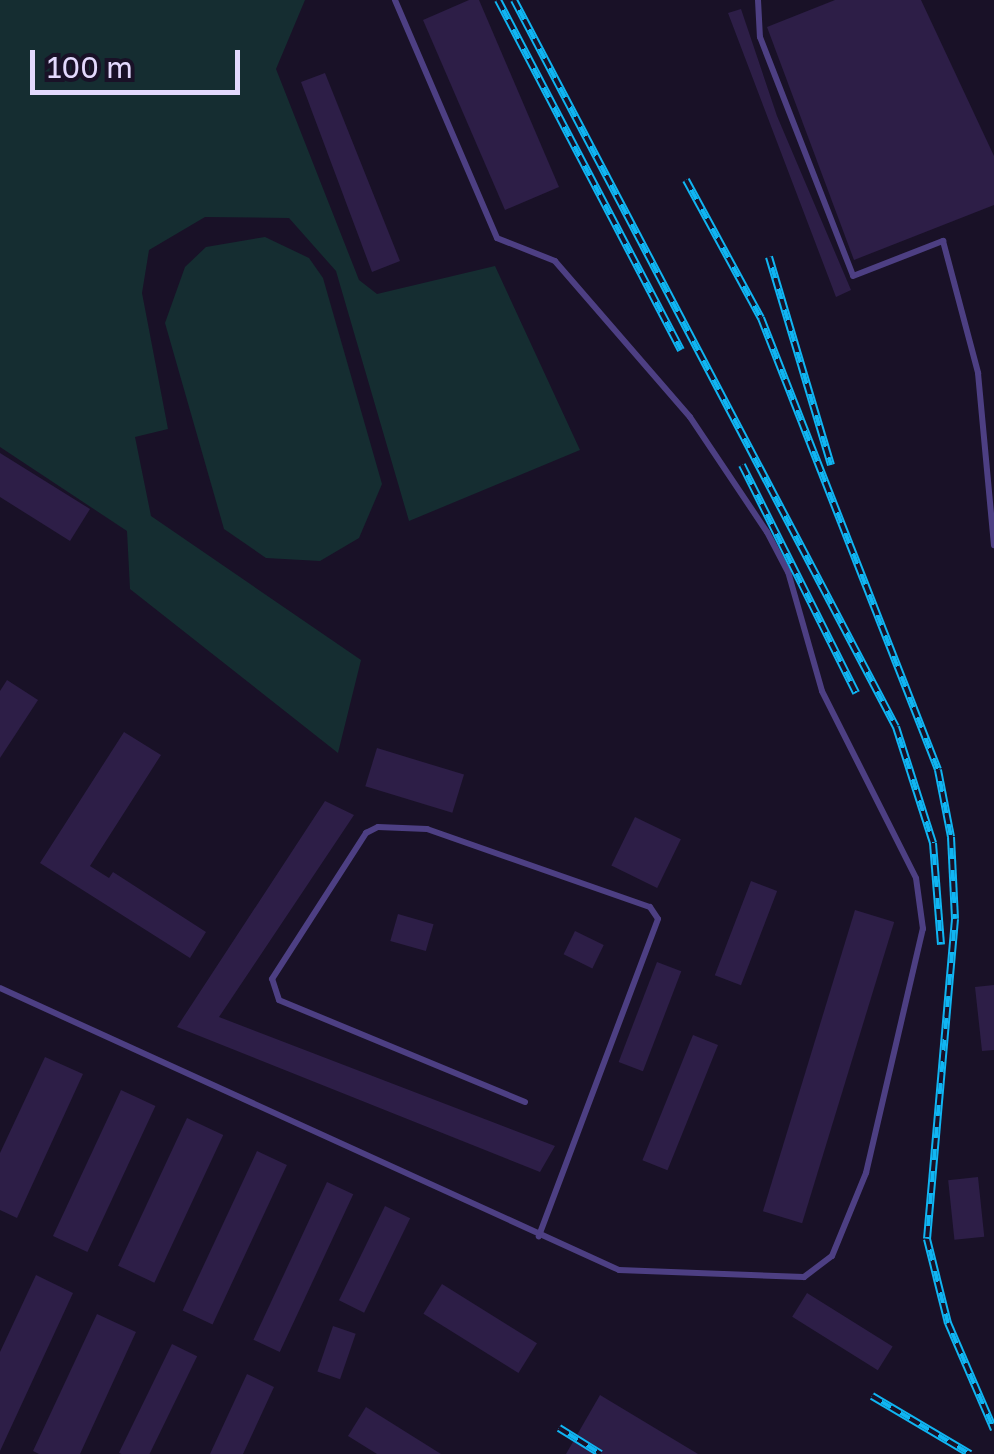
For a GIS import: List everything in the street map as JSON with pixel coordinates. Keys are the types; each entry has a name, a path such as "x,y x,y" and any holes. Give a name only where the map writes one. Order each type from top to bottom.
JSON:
{"lane":[{"path":"0,988 619,1270 747,1280 804,1278 832,1256 866,1173 923,929 916,878 822,691 788,572 766,532 690,417 555,261 497,238 395,0"},
{"path":"758,0 760,37 853,276 942,242 978,373 994,545"},
{"path":"525,1102 279,1000 272,978 366,833 378,827 426,829 650,906 658,919 539,1236"}],"green space":[{"path":"0,0 305,0 276,69 359,280 377,294 495,266 580,450 409,521 336,271 289,218 205,217 149,250 142,293 168,429 135,437 151,516 361,660 338,753 130,589 127,531 0,447"},
{"path":"265,237 309,258 323,278 382,484 359,538 320,561 266,558 224,529 165,323 185,267 206,247"}],"building":[{"path":"469,0 479,0 559,187 505,210 423,20"},
{"path":"835,0 921,0 994,156 994,205 854,260 767,27"},
{"path":"741,9 777,116 851,290 836,297 728,13"},
{"path":"325,73 400,261 372,272 301,82"},
{"path":"0,453 90,509 70,541 0,497"},
{"path":"7,680 38,700 0,758 0,691"},
{"path":"124,732 161,755 90,866 109,878 113,872 206,932 190,958 40,863"},
{"path":"377,748 464,775 452,813 365,786"},
{"path":"325,801 354,815 219,1017 555,1146 540,1172 177,1027"},
{"path":"635,817 681,839 657,888 611,866"},
{"path":"751,881 777,891 741,985 715,975"},
{"path":"855,910 894,922 802,1223 763,1211"},
{"path":"398,914 434,924 426,951 390,941"},
{"path":"575,931 604,945 592,968 564,954"},
{"path":"657,962 681,971 643,1071 619,1062"},
{"path":"994,985 994,1050 982,1051 975,987"},
{"path":"693,1035 718,1045 667,1170 642,1160"},
{"path":"45,1057 83,1074 17,1218 0,1210 0,1153"},
{"path":"121,1090 155,1106 87,1252 53,1236"},
{"path":"187,1118 223,1135 154,1283 118,1266"},
{"path":"257,1151 287,1165 213,1324 183,1311"},
{"path":"978,1177 984,1237 954,1240 948,1180"},
{"path":"327,1182 353,1194 280,1352 253,1340"},
{"path":"385,1206 410,1218 364,1313 339,1300"},
{"path":"36,1275 73,1293 0,1451 0,1352"},
{"path":"442,1284 537,1343 518,1373 423,1314"},
{"path":"807,1293 893,1347 878,1370 792,1317"},
{"path":"97,1314 136,1332 80,1454 39,1454 33,1451"},
{"path":"333,1326 356,1334 340,1379 317,1371"},
{"path":"172,1344 197,1356 150,1454 119,1453"},
{"path":"247,1374 274,1387 243,1454 210,1454"},
{"path":"600,1395 698,1454 566,1454"},
{"path":"366,1407 441,1454 377,1454 348,1436"}],"railway":[{"path":"498,0 681,350"},
{"path":"514,0 896,727 933,843 941,945"},
{"path":"686,180 761,318 938,770 951,837 955,919 927,1239 948,1323 994,1430"},
{"path":"769,257 831,465"},
{"path":"742,465 856,693"},
{"path":"872,1396 970,1454"},
{"path":"559,1428 601,1454"}]}
